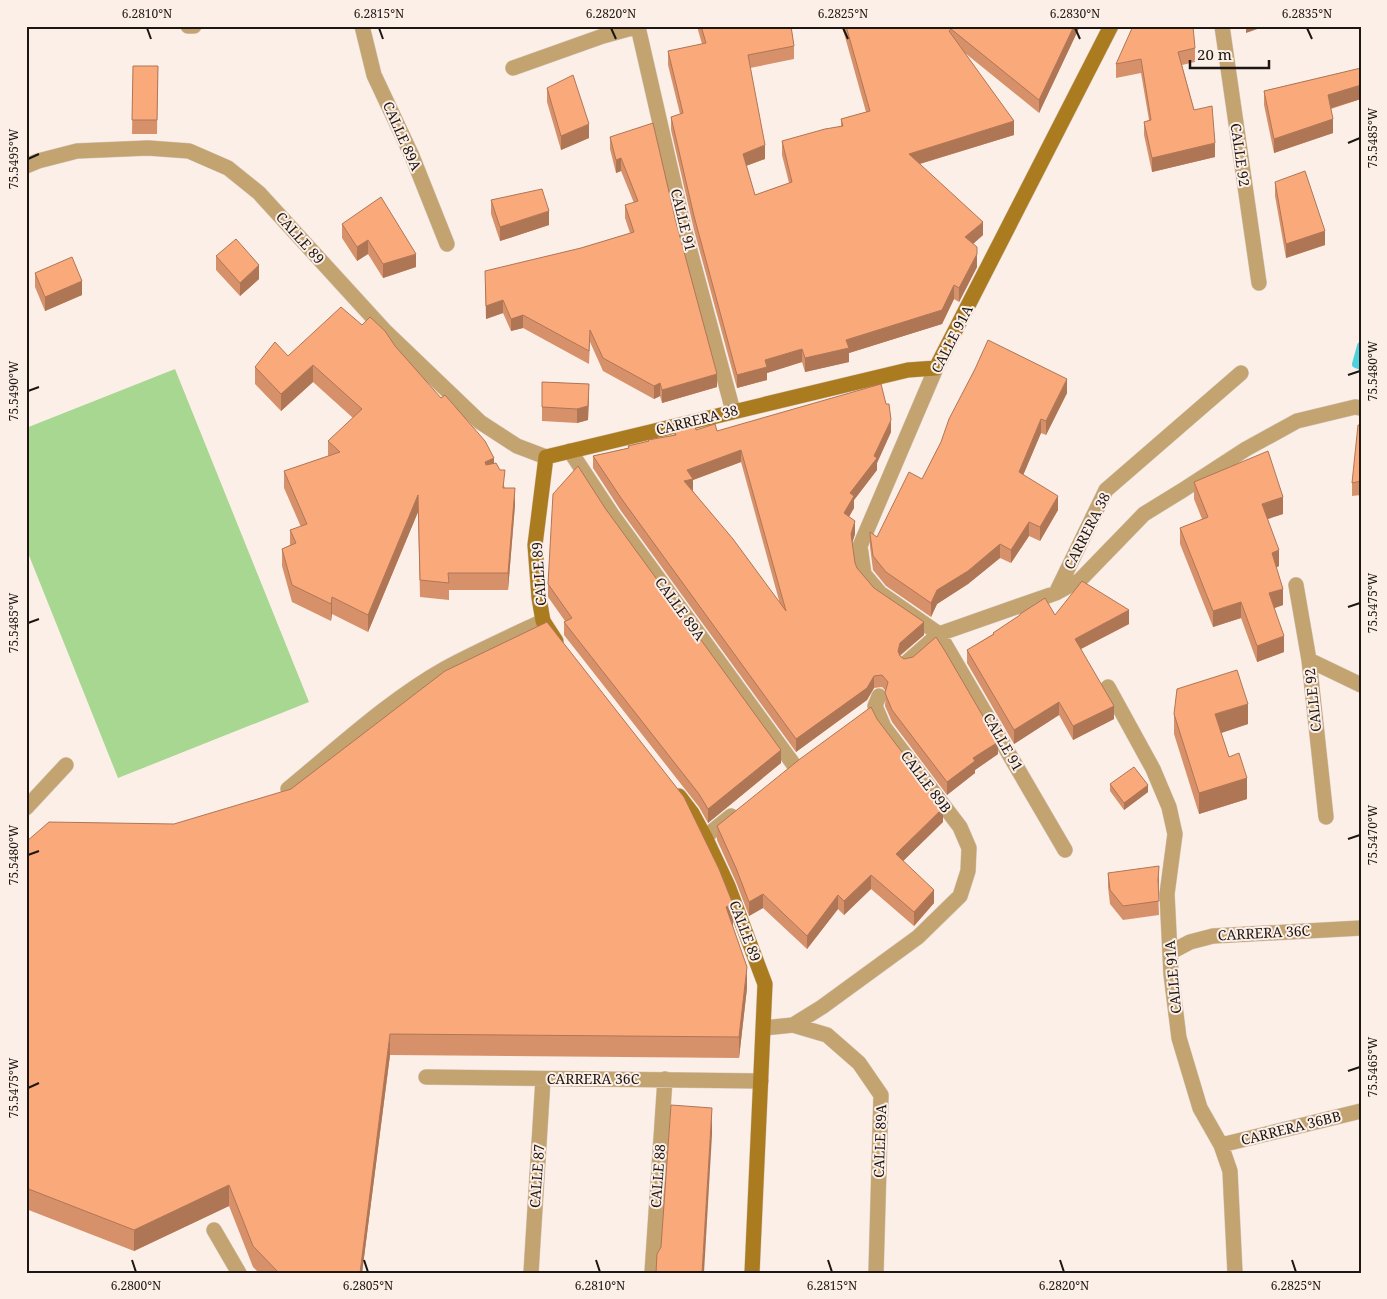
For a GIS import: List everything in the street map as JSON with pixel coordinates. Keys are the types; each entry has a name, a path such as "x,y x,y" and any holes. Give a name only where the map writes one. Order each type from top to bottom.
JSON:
{"street":[{"path":"188,26 194,26"},
{"name":"CALLE 89A","path":"362,26 374,75 412,156 446,244"},
{"path":"513,68 602,31 639,26"},
{"name":"CALLE 91","path":"639,26 685,232 733,411"},
{"name":"CALLE 91A","path":"939,634 880,593 864,574 860,546 936,368 1111,26"},
{"name":"CALLE 92","path":"1222,26 1259,283"},
{"name":"CALLE 89","path":"26,166 77,151 148,148 189,151 228,168 259,193 385,332 480,422 516,446 546,457 535,545 539,598 543,621 567,654"},
{"name":"CARRERA 38","path":"546,457 908,370 936,368"},
{"name":"CARRERA 38","path":"1056,593 1106,490 1241,373"},
{"path":"907,662 939,634 1056,593 1080,580 1144,514 1246,449 1297,421 1355,407 1361,408"},
{"name":"CALLE 89A","path":"570,451 618,524 794,765"},
{"name":"CALLE 92","path":"1296,585 1309,660 1326,816"},
{"path":"288,789 378,714 417,687 446,668 543,621"},
{"name":"CALLE 91","path":"939,634 1065,850"},
{"path":"1309,660 1361,685"},
{"name":"CALLE 91A","path":"1108,687 1153,769 1169,807 1175,834 1167,894 1171,974 1179,1038 1200,1108 1221,1145 1230,1171 1235,1273"},
{"name":"CALLE 89B","path":"793,1025 822,1007 918,936 960,896 968,871 969,848 960,827 884,726 877,701 860,716"},
{"path":"779,777 809,754"},
{"path":"26,808 66,765"},
{"name":"CALLE 89","path":"667,782 692,813 705,837 728,886 766,984 752,1273"},
{"path":"705,837 742,807"},
{"name":"CARRERA 36C","path":"1171,952 1190,942 1213,936 1361,928"},
{"name":"CALLE 89A","path":"764,1028 793,1025 827,1035 859,1062 881,1095 876,1273"},
{"name":"CARRERA 36C","path":"426,1077 761,1081"},
{"name":"CALLE 87","path":"531,1273 543,1079"},
{"name":"CALLE 88","path":"652,1273 665,1079"},
{"name":"CARRERA 36BB","path":"1221,1145 1361,1111"},
{"path":"214,1230 239,1273"}],"green space":[{"path":"175,369 309,702 118,778 26,548 26,428"}],"building":[{"path":"701,26 791,26 794,46 748,55 765,145 743,154 755,195 792,182 782,141 843,126 841,119 870,111 846,26 1074,26 1039,100 951,29 949,31 1014,121 909,154 983,222 965,237 977,247 977,254 959,288 954,285 942,310 846,340 849,348 805,358 802,349 765,360 767,367 737,375 694,216 671,117 683,113 668,51 706,43"},
{"path":"1133,26 1193,26 1195,48 1178,52 1194,110 1212,106 1215,143 1152,158 1144,122 1151,120 1141,59 1116,64"},
{"path":"133,66 158,66 157,120 132,120"},
{"path":"1361,68 1361,85 1328,95 1333,119 1274,139 1264,91"},
{"path":"573,75 589,124 561,136 547,88"},
{"path":"653,123 676,222 717,374 662,390 660,383 654,386 603,358 590,330 589,351 523,315 511,319 503,300 486,306 485,271 581,248 634,232 625,205 638,201 621,158 616,160 610,137"},
{"path":"1305,171 1325,231 1286,244 1275,182"},
{"path":"542,189 549,211 500,227 491,200"},
{"path":"381,197 416,254 383,264 368,240 357,247 342,224"},
{"path":"236,239 259,265 240,283 216,256"},
{"path":"72,257 82,281 45,297 35,273"},
{"path":"341,307 362,325 370,317 385,331 395,346 441,398 445,395 485,441 494,458 485,462 486,465 496,463 500,470 505,470 503,488 515,488 508,573 448,573 449,583 420,580 418,495 368,615 332,597 331,604 292,585 282,549 296,543 290,530 307,524 284,471 340,452 328,441 362,409 313,365 281,394 255,367 275,342 288,356"},
{"path":"988,340 1067,379 1046,421 1041,419 1019,472 1058,496 1040,527 1029,522 1011,550 1000,544 968,571 937,590 931,603 886,572 873,556 870,532 877,537 909,472 922,479"},
{"path":"542,382 589,384 588,406 577,409 542,407"},
{"path":"881,384 886,404 889,404 891,420 874,456 877,458 850,493 854,496 844,513 855,521 851,534 857,568 874,588 924,622 900,643 898,651 900,656 904,659 913,657 936,637 998,742 973,758 975,761 947,782 892,710 885,693 888,682 882,675 874,676 867,688 796,739 621,498 593,456 629,448 628,446 648,440 676,435 674,428 694,423 696,430 715,424 717,431","holes":["741,450 786,611 733,539 684,481 693,479 687,470"]},
{"path":"1358,425 1361,425 1361,481 1352,483"},
{"path":"1268,451 1283,497 1262,504 1279,550 1272,553 1283,589 1269,593 1284,636 1257,646 1241,602 1213,611 1180,528 1208,517 1194,482"},
{"path":"578,466 605,508 781,750 708,809 699,794 564,622 572,618 548,584 553,494"},
{"path":"1082,581 1129,610 1075,639 1114,706 1073,726 1059,702 1014,730 967,650 994,634 1045,598 1055,615"},
{"path":"547,622 684,797 719,869 733,904 726,907 747,967 739,1037 390,1034 360,1273 279,1273 253,1246 229,1185 134,1230 26,1188 26,842 49,822 174,824 291,789 445,671"},
{"path":"1237,670 1248,704 1215,714 1229,757 1239,753 1247,778 1199,793 1174,714 1177,689"},
{"path":"871,707 877,719 932,792 929,794 943,808 896,854 934,890 914,912 871,875 844,901 838,895 807,936 763,894 749,902 717,826 800,759"},
{"path":"1134,767 1148,785 1124,803 1110,784"},
{"path":"1159,866 1159,901 1123,906 1110,890 1108,873"},
{"path":"671,1105 712,1108 702,1273 656,1273 657,1254 661,1247"}],"waterway":[{"path":"1361,346 1356,364 1361,366"}]}
